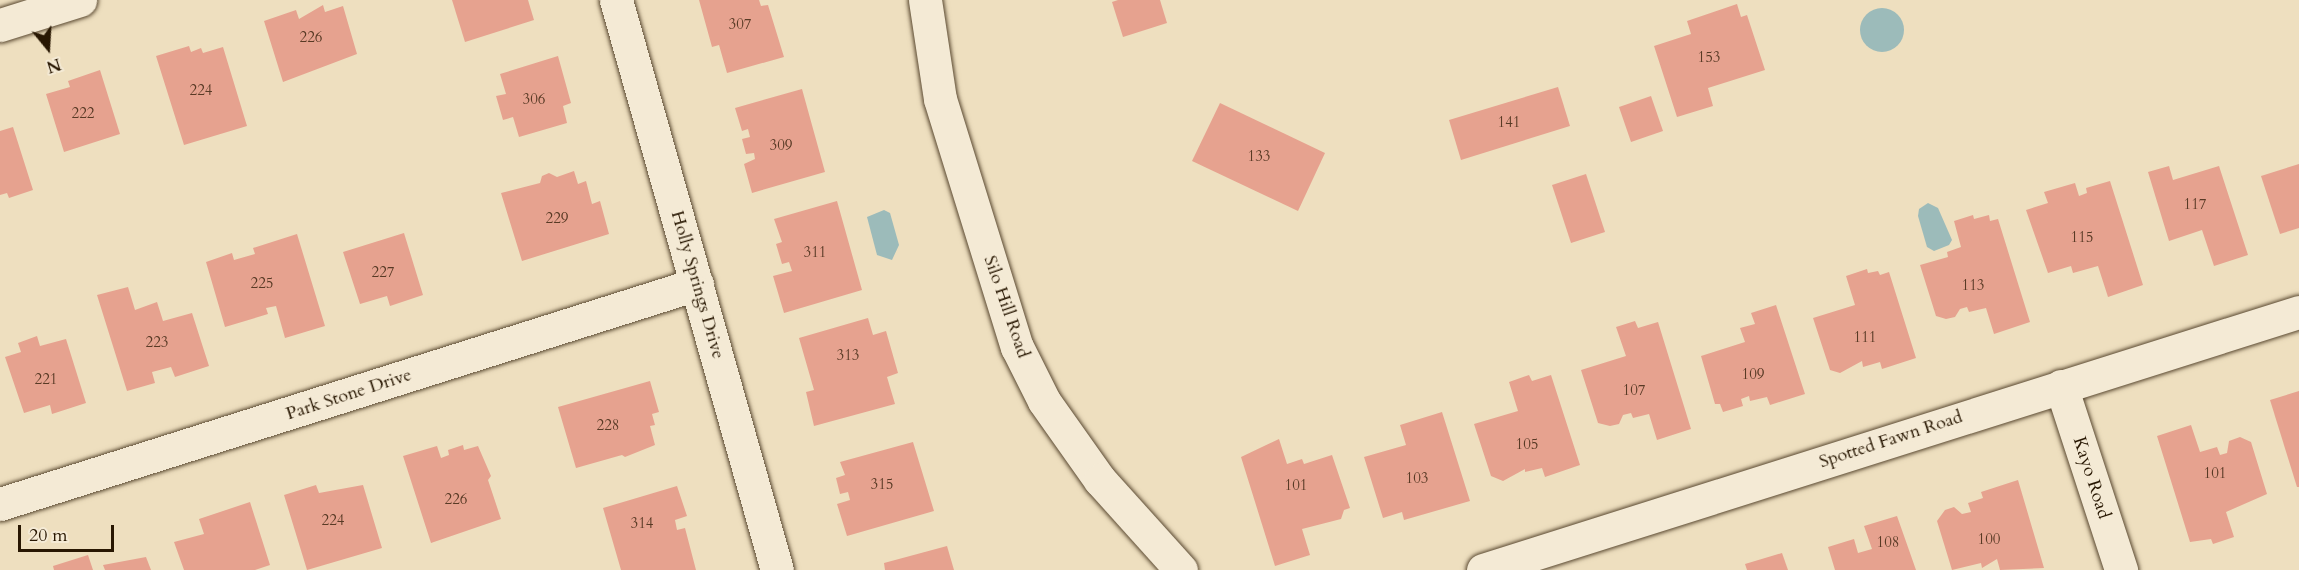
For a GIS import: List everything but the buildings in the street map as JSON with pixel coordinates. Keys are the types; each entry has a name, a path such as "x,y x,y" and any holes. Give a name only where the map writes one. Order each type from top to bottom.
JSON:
{"street":[{"path":"0,25 80,0"},
{"name":"Holly Springs Drive","path":"616,0 777,570"},
{"name":"Silo Hill Road","path":"925,0 940,99 1017,347 1044,401 1100,480 1180,570"},
{"name":"Park Stone Drive","path":"0,504 697,284"},
{"name":"Spotted Fawn Road","path":"1483,570 2299,312"},
{"name":"Kayo Road","path":"2061,386 2121,570"}],"water":[{"path":"1882,8 1897,15 1904,30 1897,45 1882,52 1867,45 1860,30 1867,15"},
{"path":"1928,203 1938,208 1952,240 1949,245 1934,251 1927,247 1918,216 1919,209"},
{"path":"884,210 890,213 899,245 892,260 877,255 867,217"}]}
